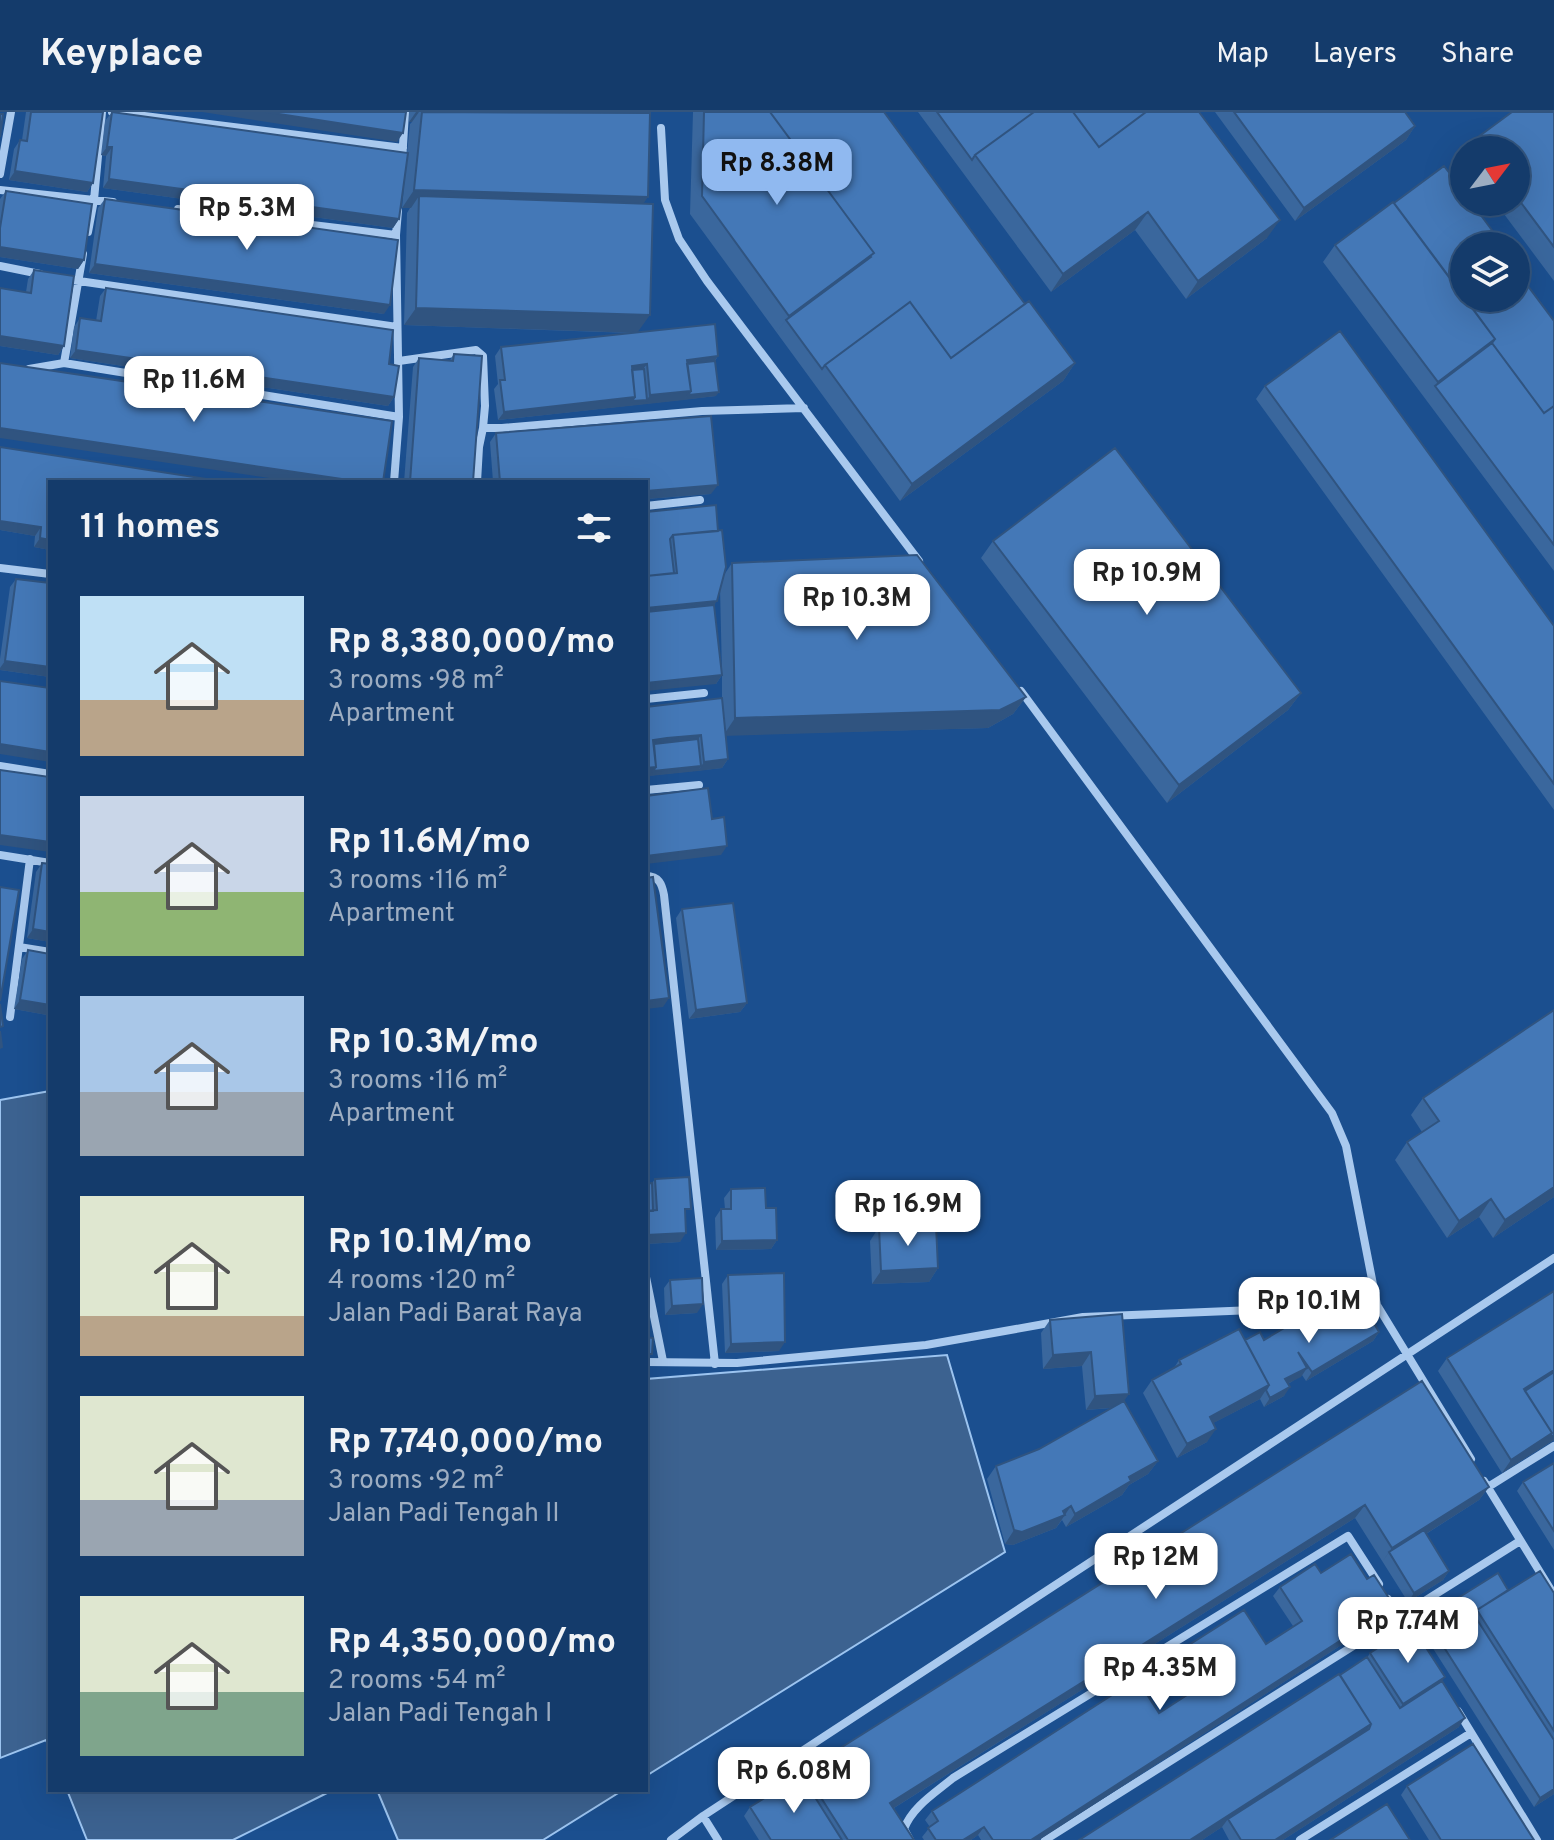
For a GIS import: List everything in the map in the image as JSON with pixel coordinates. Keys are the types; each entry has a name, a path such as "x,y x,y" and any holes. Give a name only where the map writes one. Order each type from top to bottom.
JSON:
{"street":[{"path":"0,174 11,112"},
{"path":"64,363 94,200 102,112"},
{"path":"112,112 403,148"},
{"path":"401,177 405,112"},
{"path":"661,128 665,200 679,239 707,281 925,567"},
{"path":"0,190 126,203"},
{"path":"394,480 399,417 398,206"},
{"path":"174,209 396,235"},
{"path":"0,266 47,275"},
{"path":"62,278 397,327"},
{"path":"399,361 476,350 483,356 485,406 477,480"},
{"path":"22,368 64,363 399,417"},
{"path":"483,428 702,411 804,408"},
{"path":"648,506 700,500"},
{"path":"0,568 48,574"},
{"path":"1011,679 1332,1113 1346,1146 1377,1305 1554,1595"},
{"path":"648,699 704,693"},
{"path":"0,766 48,774"},
{"path":"648,790 699,785"},
{"path":"0,855 48,863"},
{"path":"10,1017 30,859"},
{"path":"648,876 655,877 662,886 715,1364"},
{"path":"19,947 48,952"},
{"path":"671,1840 703,1816 1554,1258"},
{"path":"648,1287 663,1361"},
{"path":"648,1362 737,1363 926,1345 1083,1317 1377,1305"},
{"path":"1488,1487 1554,1446"},
{"path":"910,1840 904,1829 907,1819 953,1778 1348,1536 1415,1643"},
{"path":"1045,1840 1520,1541"},
{"path":"1455,1707 1537,1840"},
{"path":"1300,1840 1471,1733"},
{"path":"1379,1791 1386,1803"},
{"path":"703,1816 718,1840"}],"water":[{"path":"48,1091 48,1745 46,1740 0,1758 0,1100"},
{"path":"947,1355 1005,1552 648,1775 648,1379"},
{"path":"68,1792 329,1792 233,1840 87,1840"},
{"path":"378,1792 620,1792 543,1840 398,1840"}],"building":[{"path":"31,112 103,112 93,183 15,171 20,140 27,141"},
{"path":"112,112 408,153 399,219 109,179 112,147 107,147"},
{"path":"266,112 406,112 403,133"},
{"path":"422,112 650,113 648,197 414,190"},
{"path":"704,112 770,112 874,253 789,316 702,196"},
{"path":"770,112 884,112 1025,304 951,358 910,302 822,369 786,320 874,253"},
{"path":"937,112 1034,112 972,160"},
{"path":"1034,112 1073,112 1099,147 1146,112 1199,112 1280,220 1198,281 1148,212 1063,274 975,155"},
{"path":"1073,112 1146,112 1099,147"},
{"path":"1234,112 1405,112 1415,126 1304,208"},
{"path":"1512,112 1554,112 1554,247 1530,215 1530,136 1479,136"},
{"path":"1444,166 1450,174 1450,216 1481,216 1493,232 1450,232 1450,278 1394,203"},
{"path":"6,191 92,204 84,260 0,247"},
{"path":"419,196 653,204 650,315 416,308"},
{"path":"105,199 398,240 390,305 95,264"},
{"path":"1393,202 1450,279 1450,312 1475,312 1495,339 1438,382 1335,245"},
{"path":"34,270 74,276 64,346 0,336 0,288 31,293"},
{"path":"106,288 393,330 389,364 399,366 394,397 76,350 80,318 101,321"},
{"path":"1530,289 1554,321 1554,406 1544,413 1492,343 1495,339 1475,312 1530,312"},
{"path":"1029,301 1075,363 912,484 825,365 910,302 951,358"},
{"path":"715,324 718,356 687,360 691,391 650,395 647,364 632,366 635,397 504,412 500,380 505,380 501,347"},
{"path":"1340,331 1554,626 1554,784 1265,386"},
{"path":"1492,343 1544,413 1554,406 1554,545 1435,386"},
{"path":"454,354 482,356 473,480 410,480 419,358 453,361"},
{"path":"715,361 719,392 688,395 691,391 687,364"},
{"path":"0,363 392,421 383,480 349,480 0,428"},
{"path":"644,369 647,400 632,401 635,397 632,370"},
{"path":"711,416 718,485 648,491 648,480 500,480 496,433"},
{"path":"0,447 213,480 48,480 48,540 40,538 41,527 0,521"},
{"path":"1115,448 1301,693 1179,785 993,541"},
{"path":"716,505 718,531 673,535 670,539 674,573 648,576 648,512"},
{"path":"722,530 726,567 717,601 648,608 648,576 677,573 673,535"},
{"path":"917,555 1026,697 1000,710 735,718 732,563"},
{"path":"16,579 48,583 48,667 5,661"},
{"path":"714,605 722,675 648,683 648,612"},
{"path":"0,681 48,688 48,752 0,744"},
{"path":"722,698 728,759 704,762 701,735 667,738 653,740 656,767 648,768 648,707"},
{"path":"698,739 701,766 653,771 656,767 654,744"},
{"path":"0,770 48,777 48,842 0,835"},
{"path":"708,788 712,819 724,817 727,846 648,856 648,796"},
{"path":"42,863 48,864 48,932 33,929"},
{"path":"653,877 669,998 648,1001 648,878"},
{"path":"0,887 19,890 0,1001"},
{"path":"733,903 747,1003 696,1010 682,909"},
{"path":"28,950 48,954 48,1005 20,1000"},
{"path":"1554,1010 1554,1187 1505,1220 1491,1199 1459,1221 1407,1142 1439,1121 1423,1098"},
{"path":"689,1177 691,1209 685,1209 686,1233 648,1235 648,1211 657,1210 655,1179"},
{"path":"652,1183 653,1211 648,1211 648,1184"},
{"path":"765,1188 766,1208 776,1208 777,1240 722,1241 721,1209 731,1209 731,1189"},
{"path":"936,1225 938,1268 881,1271 879,1227"},
{"path":"784,1273 785,1342 731,1344 728,1275"},
{"path":"702,1278 703,1304 672,1306 670,1280"},
{"path":"1554,1291 1554,1370 1524,1389 1552,1433 1511,1460 1447,1358"},
{"path":"1348,1309 1367,1311 1379,1332 1312,1372 1298,1352 1307,1368 1285,1379 1290,1387 1270,1398 1266,1390 1269,1385 1245,1340 1260,1332 1264,1340 1308,1314 1312,1321 1328,1312 1331,1319"},
{"path":"1122,1314 1129,1394 1095,1396 1091,1352 1053,1355 1050,1320"},
{"path":"1239,1329 1269,1385 1210,1417 1216,1429 1187,1444 1152,1380 1181,1364 1179,1360"},
{"path":"648,1337 653,1338 652,1354 648,1354"},
{"path":"1554,1372 1554,1435 1549,1438 1552,1433 1525,1391"},
{"path":"1422,1381 1489,1487 1392,1548 1365,1505 890,1803 914,1840 848,1840 804,1771"},
{"path":"1124,1401 1158,1461 1075,1514 1071,1506 1063,1511 1065,1515 1022,1532 1014,1530 996,1466 1039,1449"},
{"path":"1554,1463 1554,1531 1523,1482"},
{"path":"1424,1530 1449,1571 1414,1593 1389,1552"},
{"path":"1351,1554 1367,1579 1374,1575 1394,1606 1031,1840 993,1840 984,1827 963,1840 936,1840 928,1828 938,1821 932,1811 1137,1679 1159,1713 1204,1684 1181,1650 1244,1610 1266,1644 1302,1621 1280,1587 1315,1564 1321,1573"},
{"path":"1540,1571 1554,1593 1554,1731 1477,1610"},
{"path":"1498,1573 1508,1590 1474,1614 1469,1607 1465,1610 1458,1598"},
{"path":"1469,1607 1554,1740 1554,1789 1540,1798 1433,1630"},
{"path":"1412,1626 1445,1677 1403,1704 1370,1653"},
{"path":"1367,1657 1400,1708 1442,1681 1465,1718 1275,1840 1241,1840 1228,1819 1369,1729 1371,1724 1340,1675"},
{"path":"1339,1674 1371,1724 1190,1840 1079,1840"},
{"path":"1473,1744 1534,1840 1441,1840 1407,1786"},
{"path":"801,1775 842,1840 771,1840 750,1807"},
{"path":"1387,1804 1410,1840 1330,1840"}]}
